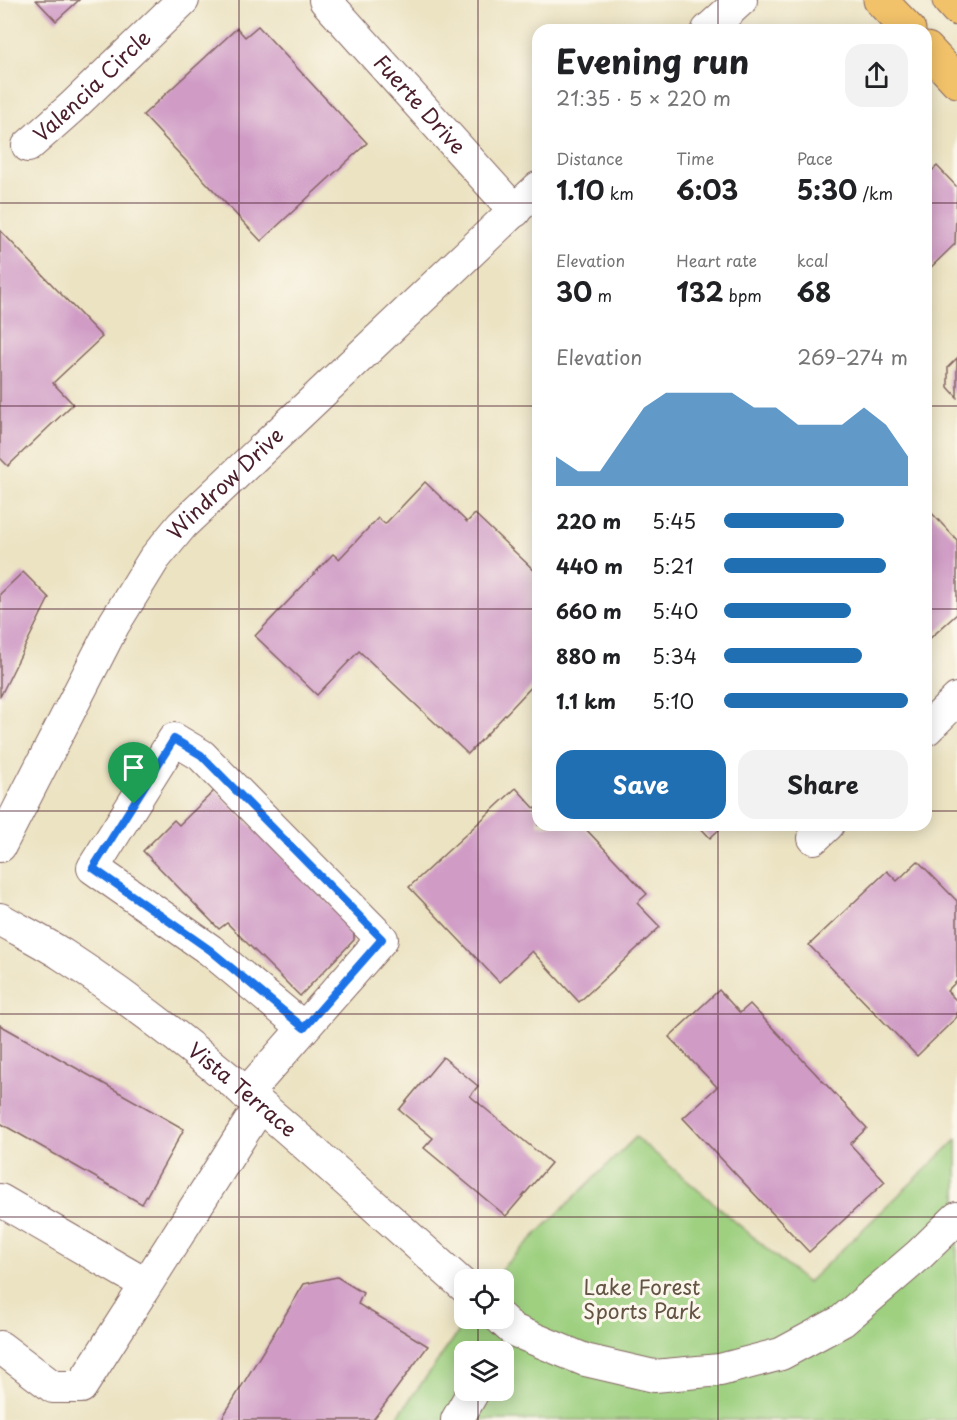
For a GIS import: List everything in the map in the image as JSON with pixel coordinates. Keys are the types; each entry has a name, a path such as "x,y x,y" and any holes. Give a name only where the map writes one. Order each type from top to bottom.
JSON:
{"main road":[{"path":"880,0 903,24"},
{"path":"949,0 957,9"},
{"path":"932,54 957,81"}],"street":[{"name":"Valencia Circle","path":"28,146 81,99 183,0"},
{"name":"Fuerte Drive","path":"325,0 515,211"},
{"path":"715,24 741,0"},
{"name":"Windrow Drive","path":"0,846 114,624 154,559 182,525 532,194"},
{"path":"932,724 957,699"},
{"path":"0,1347 53,1387 81,1387 145,1284 253,1100 304,1028 382,939 201,755 174,739 93,868 210,950 304,1028"},
{"name":"Vista Terrace","path":"0,919 61,953 117,991 182,1041 253,1100 454,1277"},
{"path":"0,1200 145,1284"},
{"path":"504,1333 585,1360 654,1376 720,1370 781,1354 842,1321 919,1255 957,1218"},
{"path":"457,1420 468,1401"}],"green space":[{"name":"Lake Forest Sports Park","path":"636,1137 807,1283 957,1139 957,1420 395,1420 461,1329 514,1329 514,1269 502,1269"}],"building":[{"path":"36,0 79,0 56,21"},
{"path":"258,26 367,143 261,241 143,115 237,28 245,37"},
{"path":"937,166 957,187 955,244 932,266 932,169"},
{"path":"0,230 102,337 53,383 73,404 8,466 0,458"},
{"path":"957,358 957,397 948,387 948,367"},
{"path":"425,482 467,522 475,514 532,568 532,686 468,754 359,651 317,695 255,636 333,554 339,559 378,518 385,524"},
{"path":"932,513 957,540 957,614 932,636"},
{"path":"23,572 49,598 0,697 0,594"},
{"path":"516,788 532,805 532,831 588,831 647,894 637,903 660,927 579,1002 532,951 499,982 409,887"},
{"path":"215,790 354,927 354,940 300,996 227,923 219,929 143,851 174,820 179,825"},
{"path":"704,831 718,831 710,838"},
{"path":"918,861 957,901 957,981 947,991 957,1001 957,1017 917,1056 809,945 887,871 897,881"},
{"path":"719,990 740,1013 750,1004 867,1128 850,1144 885,1182 809,1252 683,1118 717,1087 669,1037"},
{"path":"0,1025 184,1129 142,1204 0,1123"},
{"path":"443,1057 478,1086 470,1096 551,1163 506,1216 424,1148 433,1138 399,1110"},
{"path":"337,1277 363,1293 358,1304 428,1346 373,1420 221,1420 304,1284"}],"route":[{"path":"174,739 201,755 382,939 304,1028 210,950 93,868 134,804 174,739"}]}
